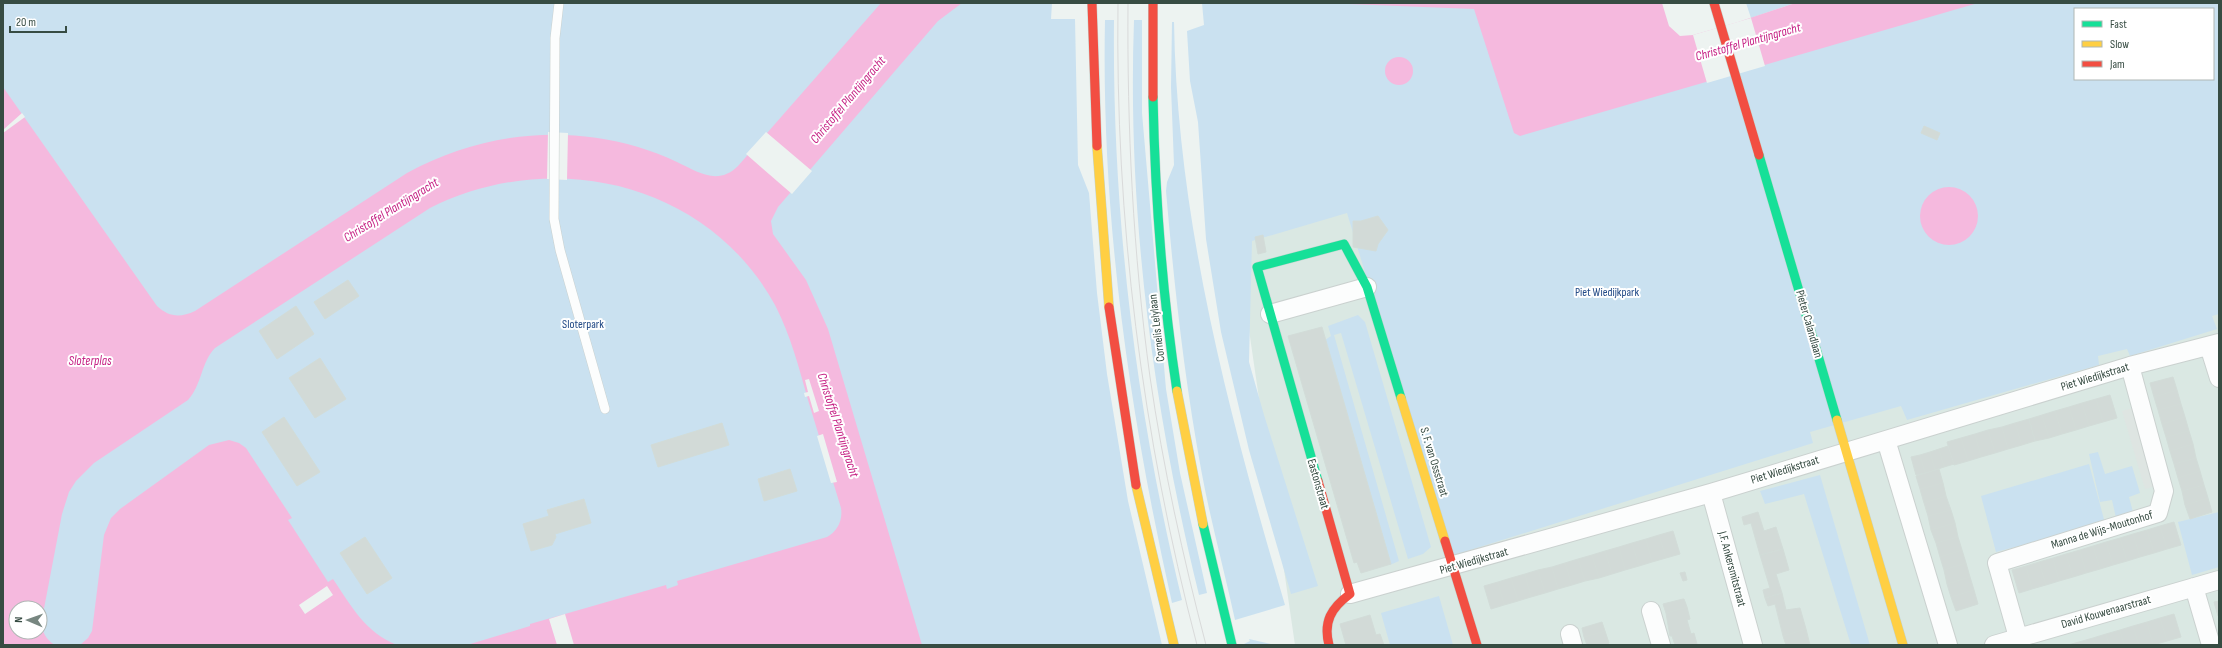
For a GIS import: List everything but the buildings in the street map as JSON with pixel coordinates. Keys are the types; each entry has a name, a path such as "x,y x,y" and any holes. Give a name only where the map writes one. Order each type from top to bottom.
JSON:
{"street":[{"path":"1092,3 1099,193 1108,296 1116,361 1140,507 1174,645"},
{"name":"Cornelis Lelylaan","path":"1153,3 1152,20 1156,181 1164,286 1172,356 1194,485 1211,563 1232,645"},
{"name":"Pieter Calandlaan","path":"1714,3 1903,645"},
{"name":"Eastonstraat","path":"1350,594 1257,267 1344,244 1367,287"},
{"path":"1270,314 1367,287"},
{"name":"S. F. van Ossstraat","path":"1367,287 1455,566 1477,645"},
{"path":"2214,344 2219,378"},
{"name":"Piet Wiedijkstraat","path":"1350,594 1455,566 1711,493 2130,366 2214,344"},
{"name":"Manna de Wijs-Moutonhof","path":"2018,637 1996,563 2158,513 2164,491 2130,366"},
{"path":"1886,440 1948,645"},
{"name":"J.F. Ankersmitstraat","path":"1711,493 1753,645"},
{"name":"David Kouwenaarstraat","path":"1994,645 2219,580"},
{"path":"2194,587 2211,645"},
{"path":"1329,645 1325,633 1329,615 1339,602 1350,594"},
{"path":"1651,611 1661,645"}],"lane":[{"path":"559,3 555,38 553,195 556,232 605,408"}],"shaded area":[{"path":"1230,200 2219,227 2219,645 1295,645"},
{"path":"2136,407 2159,485 2145,489 2122,411"}],"green space":[{"name":"Sloterpark","path":"3,3 1052,3 1051,19 1075,19 1078,165 1089,193 1097,293 1107,374 1128,501 1162,645 15,645 15,640 48,640 48,600 14,600 3,193"},
{"name":"Piet Wiedijkpark","path":"1202,3 1492,4 1559,106 1957,3 2219,3 2219,314 2212,316 2217,329 2130,356 2127,349 2098,356 2099,365 1907,420 1901,406 1810,432 1813,443 1451,556 1347,213 1252,241 1249,362 1264,415 1318,586 1291,594 1249,450 1221,332 1206,239 1198,122 1190,81 1187,31 1204,25"},
{"path":"1746,3 1795,3 1751,18"},
{"path":"1105,20 1114,20 1114,93 1117,167 1130,312 1152,457 1182,600 1172,603 1143,458 1121,313 1113,240 1108,167 1105,93"},
{"path":"1134,20 1142,20 1142,113 1166,389 1180,473 1207,593 1199,595 1168,453 1156,382 1147,310 1139,237 1135,165 1133,92"},
{"path":"1172,22 1174,22 1177,96 1185,170 1196,244 1210,317 1244,462 1285,605 1235,620 1201,469 1189,399 1176,295 1166,191 1167,182 1174,165 1171,87"},
{"path":"1358,315 1365,322 1431,547 1423,554 1408,559 1341,333 1334,335 1399,561 1390,565 1325,340 1331,336 1328,326"},
{"path":"2098,452 2105,474 2132,466 2140,493 2129,497 2133,512 2116,518 2112,500 2100,502 2089,454"},
{"path":"2089,464 2105,523 1996,552 1981,496"},
{"path":"1820,475 1870,645 1851,645 1804,494 1765,504 1760,491"},
{"path":"2219,512 2219,567 2192,575 2178,522"},
{"path":"1439,596 1453,645 1390,645 1381,613"},
{"path":"1249,639 1275,645 1242,645 1250,641"}],"water":[{"path":"881,3 962,3 938,21 778,207 771,221 773,234 806,280 828,329 922,645 467,645 530,626 530,624 666,585 667,589 678,585 677,581 827,537 834,532 841,517 841,508 790,340 775,305 746,263 710,229 668,204 623,187 575,179 526,180 477,190 430,208 215,348 207,360 193,394 188,400 94,463 76,481 69,492 62,514 46,600 8,600 8,640 48,639 55,645 3,645 3,87 157,306 161,310 175,315 184,315 195,311 407,173 462,149 520,137 549,135 579,136 608,140 638,147 708,175 723,175 738,166"},
{"name":"Christoffel Plantijngracht","path":"1323,3 1662,3 1669,26 1680,36 1693,35 1795,3 1978,3 1520,136 1514,133 1474,9"},
{"path":"1399,57 1409,61 1413,71 1409,81 1399,85 1389,81 1385,71 1389,61"},
{"path":"1949,187 1965,192 1973,200 1978,216 1973,232 1965,240 1949,245 1933,240 1925,232 1920,216 1925,200 1933,192"},
{"path":"229,440 239,443 246,448 292,518 288,520 328,582 333,579 360,618 376,633 397,645 80,645 88,638 92,631 104,535 111,518 120,509 209,445"}],"pier":[{"path":"1751,18 1765,66 1707,83 1693,35"},
{"path":"22,113 25,117 3,133 3,130"},
{"path":"548,132 568,133 567,180 547,179"},
{"path":"766,132 812,171 792,194 746,154"},
{"path":"809,379 819,411 814,413 809,396 805,397 804,393 808,392 805,380"},
{"path":"823,434 837,482 831,483 817,436"},
{"path":"327,586 333,595 305,614 299,605"},
{"path":"565,614 574,645 557,645 549,619"}],"tram line":[{"path":"1118,3 1118,84 1121,165 1127,246 1136,327 1147,407 1161,487 1197,645"},
{"path":"1128,3 1132,190 1144,330 1155,411 1167,478 1189,579 1206,645"}],"traffic: fast":[{"path":"1153,97 1155,171 1163,281 1177,391"},
{"path":"1759,155 1837,420"},
{"path":"1318,481 1257,267 1344,244 1367,287 1401,398"},
{"path":"1203,524 1232,645"}],"traffic: slow":[{"path":"1097,146 1109,307"},
{"path":"1177,391 1203,524"},
{"path":"1401,398 1445,541"},
{"path":"1837,420 1903,645"},
{"path":"1136,485 1174,645"}],"traffic: jam":[{"path":"1092,3 1097,146"},
{"path":"1153,3 1153,97"},
{"path":"1714,3 1759,155"},
{"path":"1109,307 1136,485"},
{"path":"1318,481 1350,594 1343,599 1333,610 1330,616 1327,629 1329,645"},
{"path":"1445,541 1477,645"}],"water label":[{"name":"Sloterplas","path":"90,361"}]}
